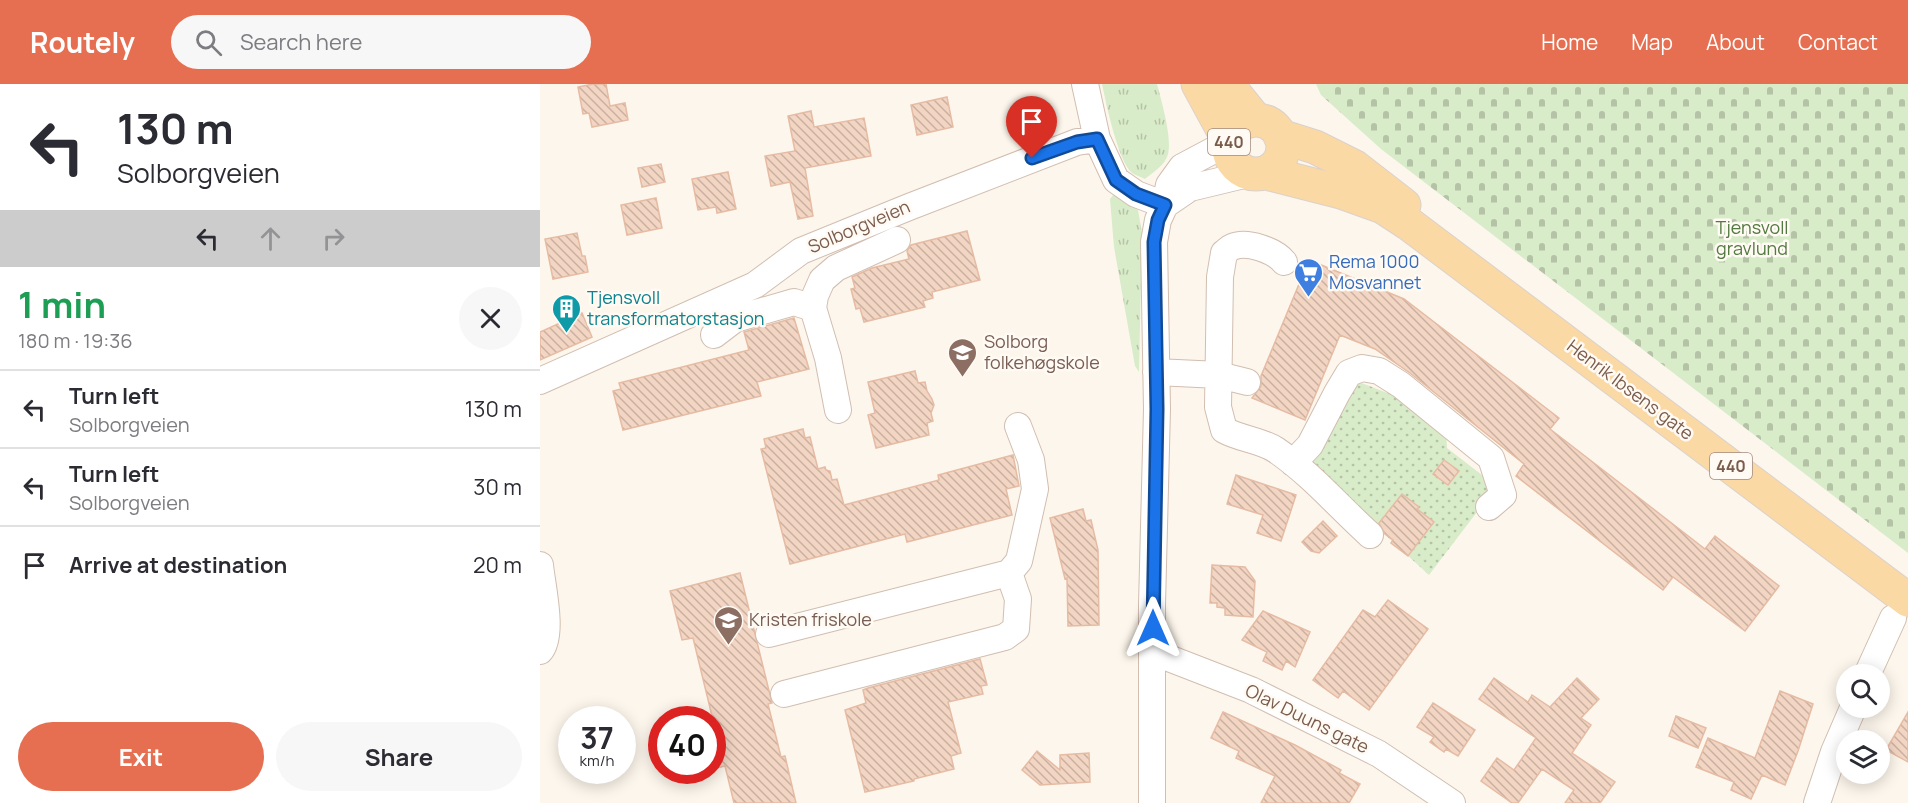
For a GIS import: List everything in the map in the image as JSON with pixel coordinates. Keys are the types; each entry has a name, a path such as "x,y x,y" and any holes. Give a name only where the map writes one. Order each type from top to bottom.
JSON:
{"main road":[{"name":"440","path":"1198,84 1229,142 1230,158 1235,165 1257,173 1274,168 1280,161 1282,153 1268,128 1227,84"},
{"name":"440","path":"1229,142 1233,133 1247,121 1268,128"},
{"name":"Henrik Ibsens gate","path":"1268,128 1355,167 1418,216 1554,333"},
{"name":"Henrik Ibsens gate","path":"1257,173 1341,192 1383,207 1409,224 1554,333 1900,609"}],"street":[{"path":"1085,84 1097,139 1116,180 1136,194 1165,205"},
{"name":"Solborgveien","path":"540,381 755,285 801,251 1032,158 1077,142 1097,139"},
{"path":"1152,803 1156,372 1154,242 1169,185 1182,167 1229,142"},
{"path":"1165,205 1190,188 1257,173"},
{"path":"838,410 828,358 813,308 815,296 822,280 836,268 897,240"},
{"path":"1284,262 1280,257 1255,246 1233,246 1224,253 1220,277 1218,407 1224,430 1274,449 1293,463 1370,535"},
{"path":"714,335 735,319 794,302 813,308"},
{"path":"1293,463 1310,445 1349,373 1362,368 1379,371 1401,385 1491,458 1503,495 1489,507"},
{"path":"1156,372 1219,375 1247,382"},
{"path":"768,634 1009,573 1019,561 1035,489 1031,460 1018,426"},
{"path":"540,565 547,633 540,651"},
{"path":"784,694 1005,637 1016,629 1018,599 1009,573"},
{"path":"1872,664 1900,609"},
{"name":"Olav Duuns gate","path":"1153,652 1251,690 1378,754 1452,803"},
{"path":"1817,803 1834,752 1849,718"}],"green space":[{"path":"1102,84 1157,84 1166,122 1168,152 1162,165 1145,179 1132,173 1122,157 1113,131"},
{"name":"Tjensvoll gravlund","path":"1316,84 1908,84 1908,553 1381,149 1321,95"},
{"path":"1114,194 1138,210 1142,233 1139,372 1135,366 1114,247 1110,199"},
{"path":"1359,382 1403,399 1446,431 1447,448 1491,482 1493,491 1429,575 1361,513 1308,459"}],"building":[{"path":"606,84 610,106 625,103 628,120 592,127 589,113 583,114 578,87"},
{"path":"947,97 953,127 917,135 911,105"},
{"path":"811,111 814,127 864,118 871,156 805,168 813,216 798,219 790,182 771,186 765,156 795,151 788,116"},
{"path":"661,164 665,182 642,187 638,168"},
{"path":"728,172 736,209 717,213 716,207 698,210 692,179"},
{"path":"656,198 662,228 627,235 621,205"},
{"path":"967,231 980,280 932,292 933,298 923,301 925,307 864,322 860,308 856,309 851,289 855,288 852,277 872,268 909,259 907,251 911,245"},
{"path":"577,233 588,272 553,279 545,239"},
{"path":"1309,260 1404,299 1559,418 1550,429 1705,549 1715,536 1779,586 1745,631 1673,577 1663,590 1516,476 1524,464 1410,373 1375,349 1340,335 1305,420 1252,398 1261,386 1261,376"},
{"name":"Tjensvoll transformatorstasjon","path":"582,313 592,337 540,360 540,332"},
{"path":"794,318 809,369 757,382 761,396 623,430 613,391 621,389 619,383 749,350 744,332"},
{"path":"915,371 918,383 925,382 934,405 931,413 933,421 927,423 929,435 876,448 868,415 875,413 868,382"},
{"path":"803,429 805,438 810,437 818,469 825,467 830,471 832,480 837,479 844,505 939,480 938,475 1013,455 1019,486 1006,489 1012,515 907,542 905,534 790,564 761,449 766,448 764,439"},
{"path":"1444,460 1459,471 1448,485 1433,474"},
{"path":"1236,475 1296,495 1281,541 1257,533 1263,515 1227,504"},
{"path":"1402,494 1434,522 1408,556 1391,543 1393,540 1385,534 1379,523"},
{"path":"1083,509 1086,521 1091,520 1098,550 1099,625 1068,626 1067,578 1065,579 1050,518"},
{"path":"1323,521 1337,536 1319,553 1311,551 1302,542"},
{"path":"1212,565 1245,567 1255,581 1253,617 1225,615 1225,608 1217,607 1217,603 1210,603"},
{"path":"740,573 772,703 768,704 781,757 785,756 796,803 734,803 726,770 726,706 710,706 693,638 682,640 670,591"},
{"path":"1388,600 1428,629 1369,710 1343,691 1338,698 1313,680 1363,610 1375,617"},
{"path":"1263,611 1310,632 1295,667 1286,661 1282,670 1263,661 1267,652 1242,640"},
{"path":"980,659 987,685 981,686 983,694 948,702 961,753 951,756 954,769 865,792 845,710 866,703 863,690 868,688"},
{"path":"1494,678 1528,702 1532,695 1550,707 1577,678 1599,699 1581,718 1591,725 1572,753 1615,782 1600,803 1565,803 1574,790 1542,769 1518,803 1512,803 1481,781 1497,758 1514,770 1536,738 1479,699"},
{"path":"1780,691 1813,704 1785,785 1762,775 1751,799 1731,790 1734,782 1696,767 1708,738 1755,758"},
{"path":"1433,703 1475,730 1458,756 1446,749 1444,752 1430,742 1434,737 1417,727"},
{"path":"1223,712 1295,745 1341,770 1339,773 1360,784 1349,803 1261,803 1275,776 1236,758 1239,751 1211,738"},
{"path":"1908,712 1908,762 1890,752 1890,743"},
{"path":"1676,716 1706,728 1698,748 1669,736"},
{"path":"1037,751 1060,770 1060,755 1089,753 1090,782 1040,785 1022,770"}],"place":[{"name":"Rema 1000 Mosvannet","path":"1308,298"},
{"name":"Tjensvoll transformatorstasjon","path":"566,334"},
{"name":"Solborg folkehøgskole","path":"963,378"},
{"name":"Kristen friskole","path":"728,646"}],"route":[{"path":"1032,158 1077,142 1097,139 1116,180 1136,194 1165,205 1158,220 1154,242 1157,409 1153,628"}]}
